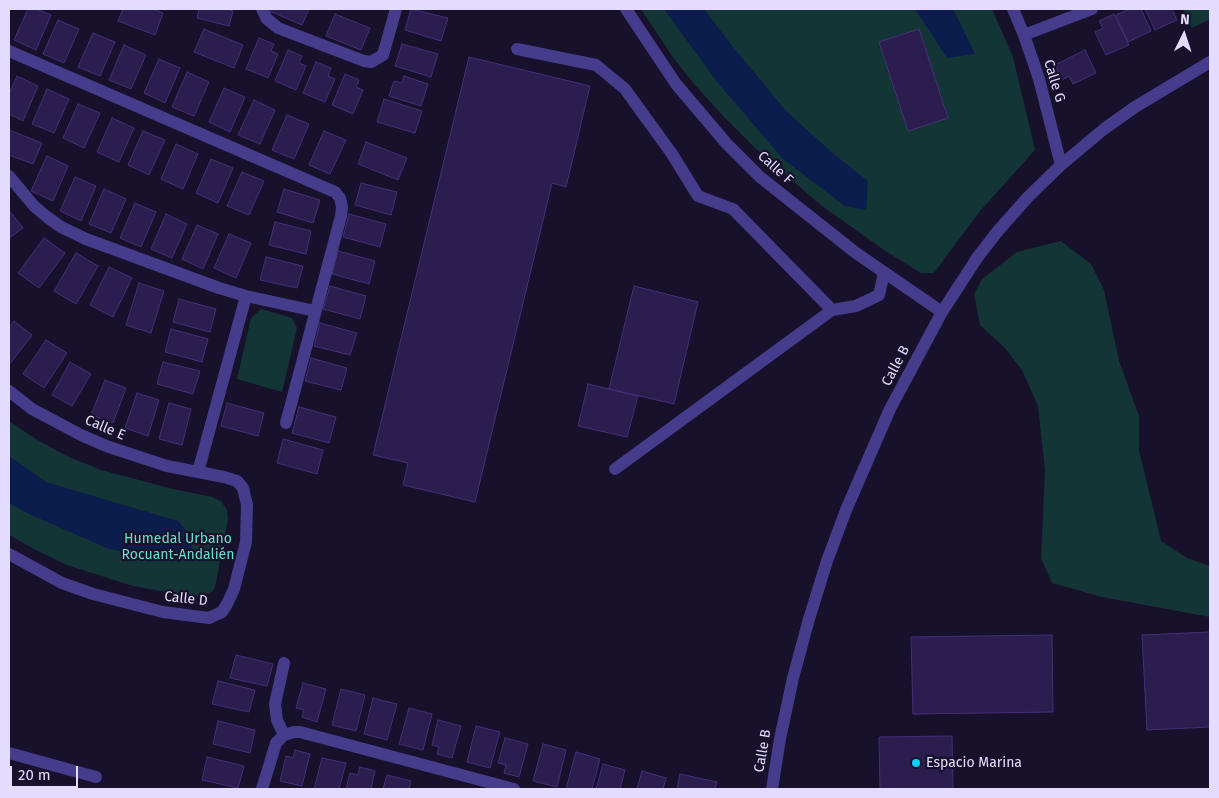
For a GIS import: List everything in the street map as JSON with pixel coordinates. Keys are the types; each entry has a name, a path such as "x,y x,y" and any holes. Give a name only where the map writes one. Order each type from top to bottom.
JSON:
{"street":[{"path":"262,9 267,19 278,28 371,62 383,55 396,9"},
{"name":"Calle F","path":"626,9 676,84 726,143 760,177 856,253 942,312"},
{"name":"Calle G","path":"1013,9 1024,35 1044,96 1061,164"},
{"path":"1024,35 1092,9"},
{"path":"517,49 596,65 625,89 672,154 698,196 733,209 832,310"},
{"path":"9,51 335,192 340,198 341,216 286,423"},
{"name":"Calle B","path":"772,789 793,678 827,561 846,510 890,409 942,312 972,264 997,232 1061,164 1135,106 1210,62"},
{"path":"9,176 34,206 61,227 86,239 193,279 246,296 315,311"},
{"path":"615,469 832,310 856,306 880,295 884,272"},
{"path":"198,472 246,296"},
{"name":"Calle E","path":"9,392 32,409 106,446 167,466 198,472"},
{"name":"Calle D","path":"9,554 62,583 124,604 202,618 218,615 228,604 239,571 246,542 247,505 244,488 237,481 198,472"},
{"path":"284,663 275,704 278,720 284,735"},
{"path":"262,789 276,743 284,735 300,732 514,789"},
{"path":"9,753 96,777"}],"green space":[{"path":"641,9 992,9 1013,57 1035,150 980,211 934,273 921,273 887,252 822,206 755,148 694,84 672,56"},
{"path":"1183,9 1210,9 1210,19 1192,28"},
{"path":"1061,241 1091,264 1104,290 1119,361 1139,416 1139,450 1161,541 1187,558 1210,566 1210,617 1102,597 1052,583 1041,558 1045,470 1038,406 1022,370 1005,348 980,325 974,294 982,279 1017,252"},
{"path":"261,309 292,318 297,328 282,392 237,379 251,318"},
{"path":"9,421 39,441 69,457 101,470 212,497 221,501 227,510 228,519 213,591 204,596 199,596 133,586 67,565 9,535"}],"water":[{"path":"664,9 704,9 786,111 835,155 868,181 866,210 845,206 783,159 717,82"},
{"path":"915,9 953,9 975,54 947,58"},
{"name":"Humedal Urbano Rocuant-Andalién","path":"9,456 46,482 178,521 189,534 192,550 179,562 109,549 29,514 9,503"}],"building":[{"path":"28,9 36,9 51,15 36,50 14,40"},
{"path":"123,9 152,9 163,13 155,35 118,21"},
{"path":"199,9 226,9 233,11 229,26 197,18"},
{"path":"268,9 309,9 302,25"},
{"path":"411,9 448,18 441,41 405,30"},
{"path":"1130,9 1141,9 1151,31 1128,42 1116,15"},
{"path":"1145,9 1172,9 1177,20 1155,30"},
{"path":"335,14 370,28 361,50 326,36"},
{"path":"1114,14 1129,45 1106,55 1095,32 1103,28 1099,21"},
{"path":"58,20 79,29 64,63 43,54"},
{"path":"204,29 243,45 234,68 194,52"},
{"path":"919,29 948,118 908,131 879,42"},
{"path":"93,33 115,42 100,76 78,67"},
{"path":"259,38 274,44 271,51 278,54 268,78 246,69"},
{"path":"402,44 438,54 431,77 395,66"},
{"path":"124,45 146,55 131,89 109,80"},
{"path":"288,50 302,56 299,63 306,66 296,90 275,81"},
{"path":"1085,50 1096,73 1073,84 1069,76 1062,80 1055,65"},
{"path":"469,57 590,86 566,187 552,183 475,502 403,485 408,463 373,455"},
{"path":"159,59 180,68 165,103 144,93"},
{"path":"316,62 331,68 328,76 335,79 325,102 303,93"},
{"path":"187,72 209,82 194,116 172,107"},
{"path":"345,74 359,80 356,87 363,90 353,114 332,105"},
{"path":"17,76 38,86 23,121 9,114 9,94"},
{"path":"404,76 428,84 421,106 389,96 394,81 402,83"},
{"path":"224,88 245,97 230,132 209,122"},
{"path":"47,89 69,99 54,133 32,124"},
{"path":"384,99 422,111 415,133 377,122"},
{"path":"254,100 275,110 260,144 238,135"},
{"path":"78,104 100,113 84,148 63,138"},
{"path":"287,115 309,124 294,159 272,150"},
{"path":"112,118 134,128 119,162 97,152"},
{"path":"9,130 42,143 33,164 9,155"},
{"path":"143,131 165,140 149,175 128,165"},
{"path":"324,131 346,140 330,174 309,165"},
{"path":"366,142 407,158 398,180 358,164"},
{"path":"176,144 198,154 183,189 161,179"},
{"path":"47,156 68,166 53,201 31,191"},
{"path":"211,159 233,168 218,203 196,193"},
{"path":"242,172 264,181 249,215 227,206"},
{"path":"75,177 96,186 81,221 60,211"},
{"path":"361,183 397,192 391,215 355,205"},
{"path":"104,189 126,199 111,233 89,224"},
{"path":"284,189 320,200 313,223 277,212"},
{"path":"135,203 156,212 141,247 120,238"},
{"path":"9,210 23,228 9,238"},
{"path":"166,214 187,224 172,258 151,249"},
{"path":"349,214 386,224 380,247 343,237"},
{"path":"275,222 311,231 306,254 269,245"},
{"path":"197,225 218,234 203,269 182,259"},
{"path":"229,234 251,243 236,278 214,268"},
{"path":"44,238 65,253 39,288 18,273"},
{"path":"338,251 375,261 369,284 332,274"},
{"path":"76,253 98,266 76,304 54,291"},
{"path":"266,257 303,266 297,288 260,280"},
{"path":"109,267 132,278 113,317 90,305"},
{"path":"139,283 164,291 151,333 126,325"},
{"path":"330,286 366,296 360,319 323,309"},
{"path":"634,286 698,302 674,404 609,389"},
{"path":"179,299 216,309 210,332 173,322"},
{"path":"14,321 32,335 9,365 9,327"},
{"path":"320,323 357,333 350,355 314,346"},
{"path":"171,329 208,339 202,362 165,352"},
{"path":"46,340 67,353 44,388 23,374"},
{"path":"311,358 347,368 341,390 305,381"},
{"path":"70,362 91,374 72,406 52,395"},
{"path":"163,362 200,371 193,394 157,384"},
{"path":"105,380 126,388 113,423 91,415"},
{"path":"588,384 638,396 627,437 578,426"},
{"path":"137,393 159,400 148,436 125,428"},
{"path":"169,403 191,409 182,445 159,439"},
{"path":"227,403 264,413 258,436 221,426"},
{"path":"299,407 336,417 329,443 292,433"},
{"path":"283,439 323,450 317,474 277,463"},
{"path":"1210,632 1210,727 1147,730 1142,635"},
{"path":"1052,635 1053,712 913,714 911,637"},
{"path":"236,655 273,664 267,686 230,678"},
{"path":"218,681 255,690 249,712 212,704"},
{"path":"303,683 326,689 317,722 302,717 304,710 296,708"},
{"path":"341,689 365,695 356,731 332,725"},
{"path":"373,698 397,704 387,740 364,734"},
{"path":"409,708 432,714 423,750 399,744"},
{"path":"438,720 461,726 452,758 437,754 439,747 432,745"},
{"path":"218,721 255,730 250,753 213,744"},
{"path":"476,726 500,732 490,768 467,762"},
{"name":"Espacio Marina","path":"952,736 953,789 880,789 879,737"},
{"path":"505,738 528,744 519,777 504,773 506,765 498,763"},
{"path":"543,744 566,750 557,787 533,781"},
{"path":"295,750 310,754 302,786 280,781 286,756 293,758"},
{"path":"576,752 600,759 592,789 566,789"},
{"path":"207,757 244,766 238,788 202,780"},
{"path":"322,758 346,763 339,789 314,789"},
{"path":"603,764 625,770 620,789 596,789"},
{"path":"360,767 375,771 371,789 346,789 350,773 358,775"},
{"path":"642,771 666,778 663,789 637,789"},
{"path":"680,774 717,782 715,789 677,789"},
{"path":"387,775 411,781 409,789 383,789"}],"place":[{"name":"Espacio Marina","path":"916,763"}]}
